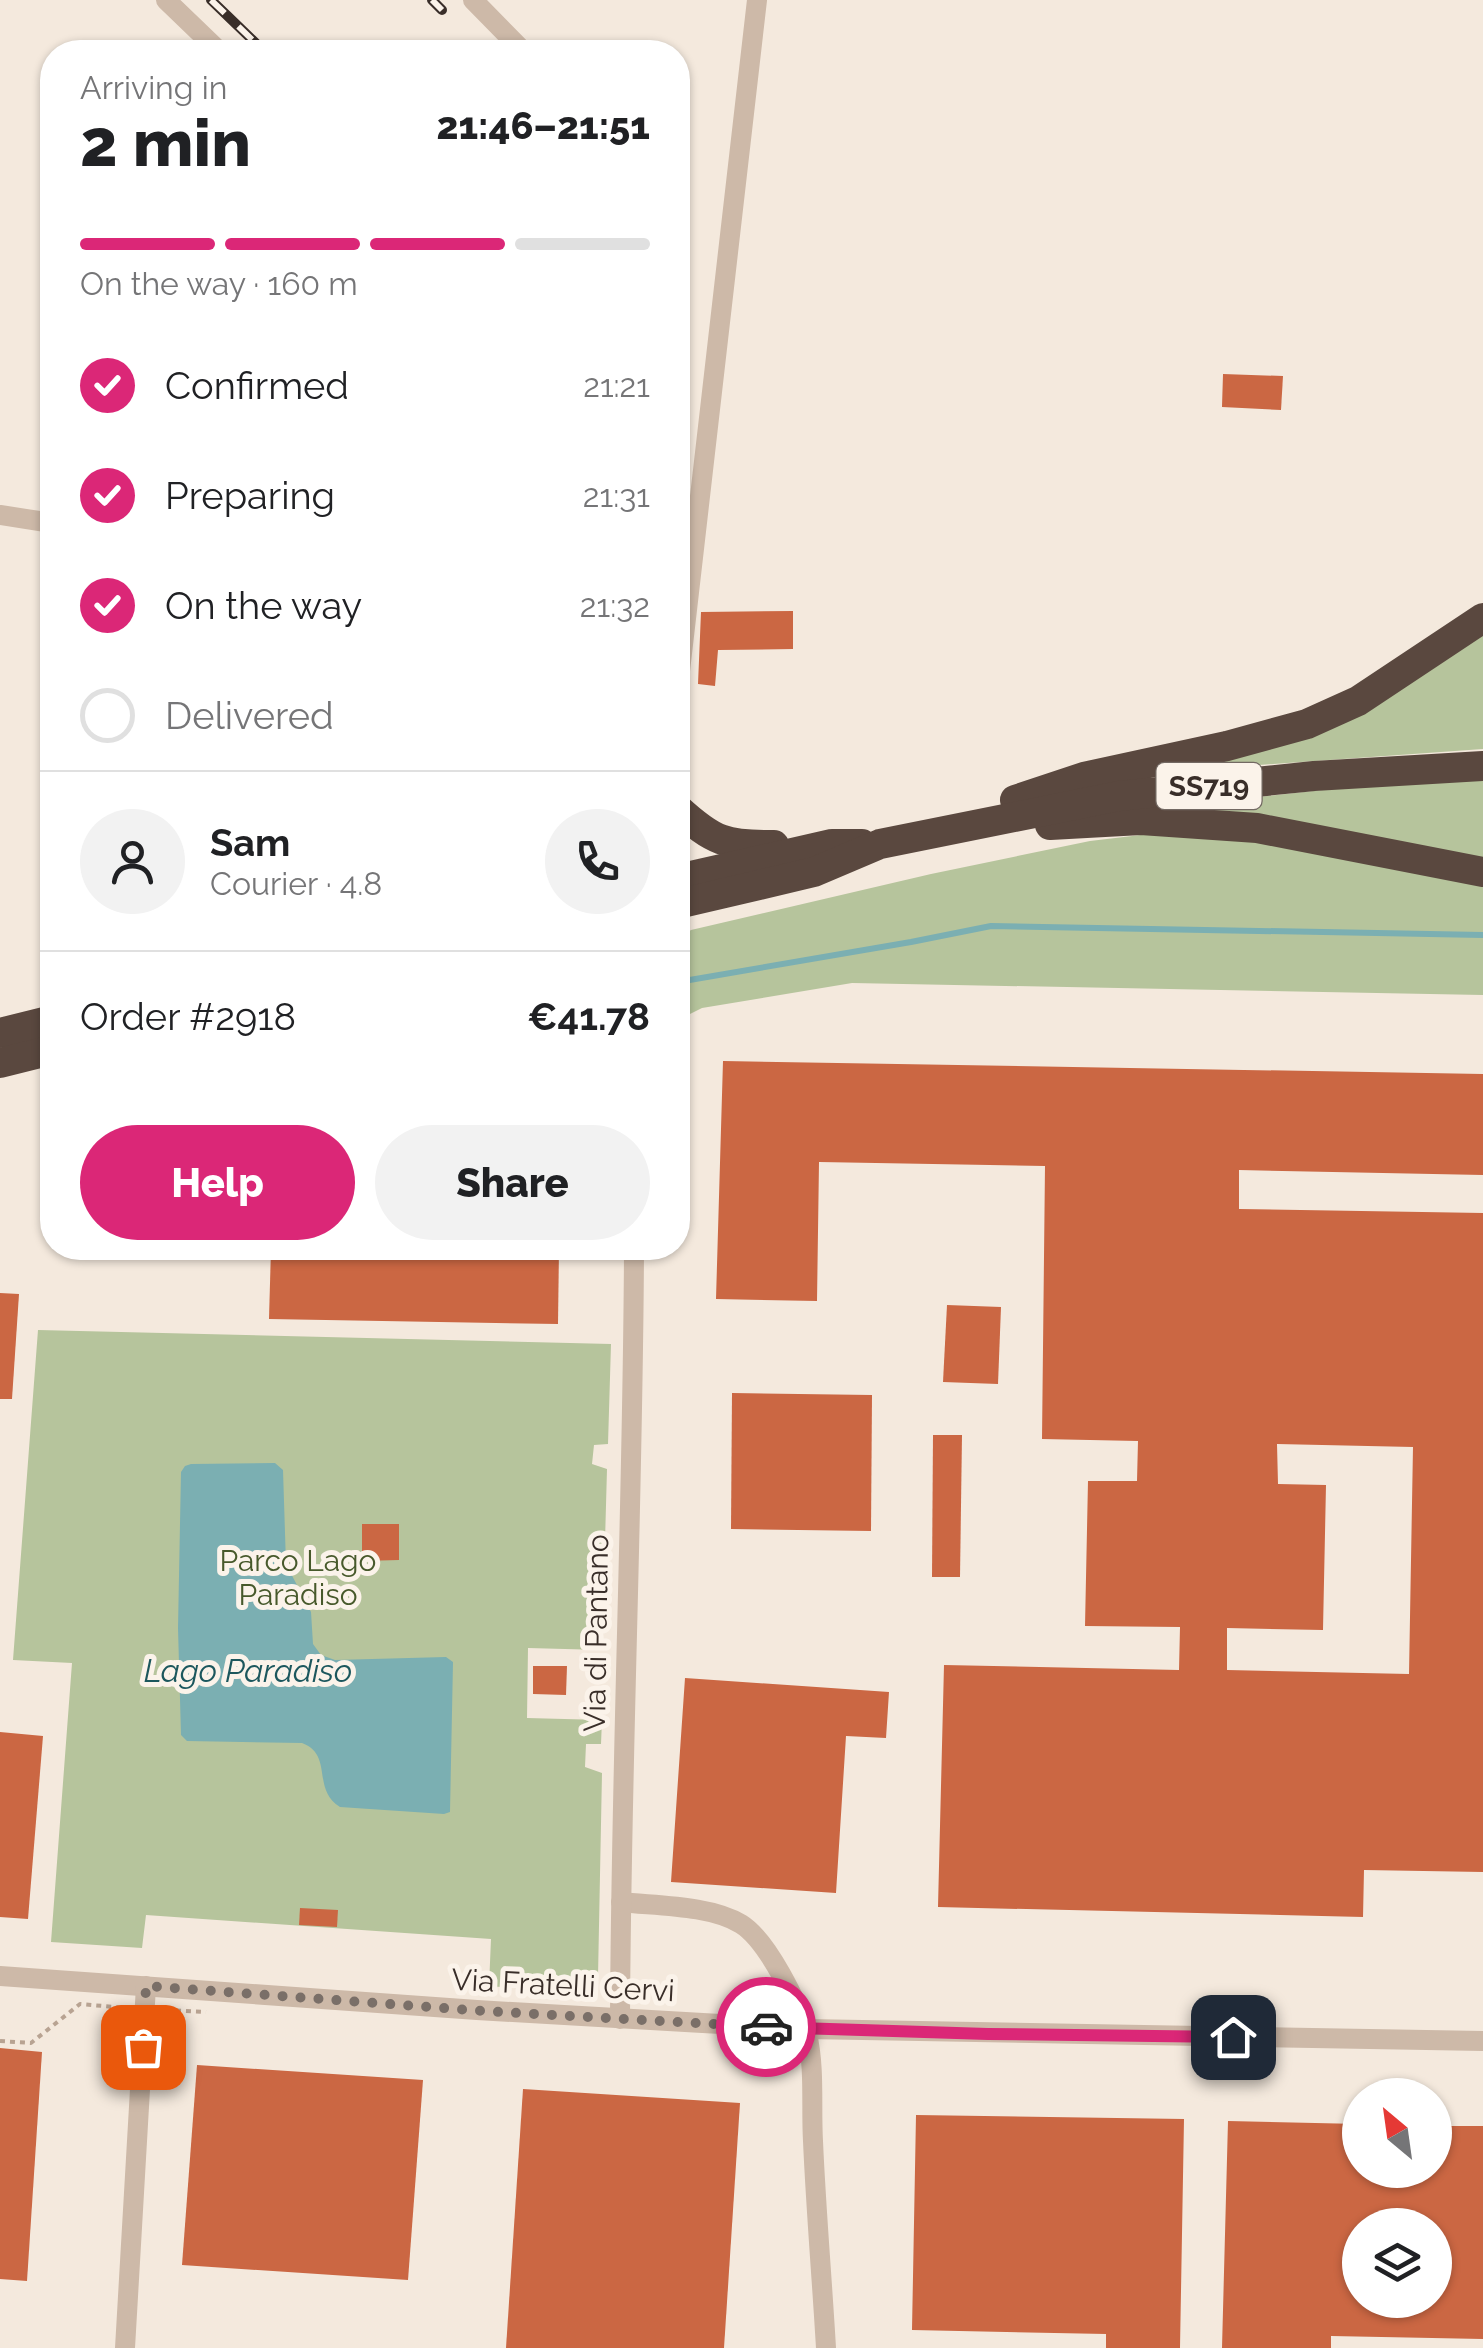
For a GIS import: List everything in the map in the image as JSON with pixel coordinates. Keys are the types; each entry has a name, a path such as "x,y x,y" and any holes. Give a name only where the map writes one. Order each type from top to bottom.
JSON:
{"highway":[{"path":"938,831 1069,782 1307,724 1358,702 1483,618"},
{"name":"SS719","path":"690,901 814,872 880,844 1119,796 1314,776 1483,766"},
{"path":"690,820 719,840 746,845 832,844"},
{"path":"938,831 1140,820 1257,828 1483,872"},
{"name":"SS719","path":"690,875 832,844 880,844"},
{"path":"690,921 814,872"},
{"path":"0,1032 40,1023"},
{"path":"0,1063 40,1053"}],"street":[{"path":"166,0 208,40"},
{"path":"473,0 512,40"},
{"path":"690,570 757,0"},
{"path":"0,515 40,520"},
{"name":"Via di Pantano","path":"620,2019 634,1260"},
{"path":"621,1902 692,1909 741,1924 762,1943 806,2029 826,2348"},
{"name":"Via Fratelli Cervi","path":"0,1976 806,2029 1483,2041"},
{"path":"124,2348 146,1986"}],"path":[{"path":"0,2041 31,2043 80,2004 207,2012"}],"green space":[{"path":"1483,629 1483,749 1259,765 1127,780 1183,764"},
{"path":"1483,780 1483,862 1147,809 1331,789"},
{"path":"1203,832 1483,881 1483,995 852,983 702,1008 690,1014 691,930 1090,841"},
{"name":"Parco Lago Paradiso","path":"38,1330 611,1344 608,1444 594,1445 592,1464 607,1469 602,1650 528,1648 527,1718 602,1720 601,1744 586,1744 585,1767 602,1773 598,1977 592,1986 575,1993 489,1986 491,1939 146,1915 142,1948 51,1942 72,1663 13,1660"}],"water":[{"name":"Lago Paradiso","path":"275,1463 283,1470 286,1564 311,1612 313,1644 321,1655 335,1660 446,1657 453,1662 450,1812 340,1807 326,1791 317,1756 302,1743 187,1741 181,1735 181,1472 191,1464"}],"building":[{"path":"1223,374 1283,376 1281,410 1222,407"},
{"path":"793,611 793,649 718,650 715,686 698,684 701,612"},
{"path":"723,1061 1483,1074 1483,1175 1239,1170 1239,1209 1483,1213 1483,1872 1364,1870 1363,1917 938,1907 944,1665 1179,1670 1180,1627 1085,1626 1088,1481 1137,1481 1138,1441 1042,1439 1045,1166 819,1162 817,1301 716,1299","holes":["1277,1444 1413,1447 1409,1674 1227,1670 1227,1628 1323,1630 1326,1485 1278,1484"]},
{"path":"271,1260 559,1260 558,1324 269,1319"},
{"path":"0,1293 19,1294 12,1399 0,1399"},
{"path":"947,1305 1001,1307 998,1384 943,1382"},
{"path":"732,1393 872,1395 871,1531 731,1529"},
{"path":"933,1435 962,1435 960,1577 932,1577"},
{"path":"362,1524 399,1524 399,1560 362,1561"},
{"path":"533,1666 567,1666 566,1695 533,1694"},
{"path":"685,1678 889,1692 886,1738 846,1736 836,1893 671,1882"},
{"path":"0,1732 43,1736 28,1919 0,1917"},
{"path":"300,1908 338,1910 337,1927 299,1925"},
{"path":"0,2048 42,2052 27,2281 0,2279"},
{"path":"197,2065 423,2080 408,2280 182,2265"},
{"path":"523,2089 740,2103 724,2348 506,2348"},
{"path":"916,2115 1184,2119 1180,2348 1106,2348 1106,2334 912,2330"},
{"path":"1228,2121 1342,2124 1342,2188 1452,2188 1452,2126 1483,2126 1483,2339 1331,2336 1331,2348 1222,2348"}],"waterway":[{"path":"690,980 991,926 1483,935"}],"railway":[{"path":"211,0 253,40"},
{"path":"432,0 442,10"}],"way so far":[{"path":"143,2047 146,1986 766,2027"}],"route":[{"path":"766,2027 1233,2037"}]}
